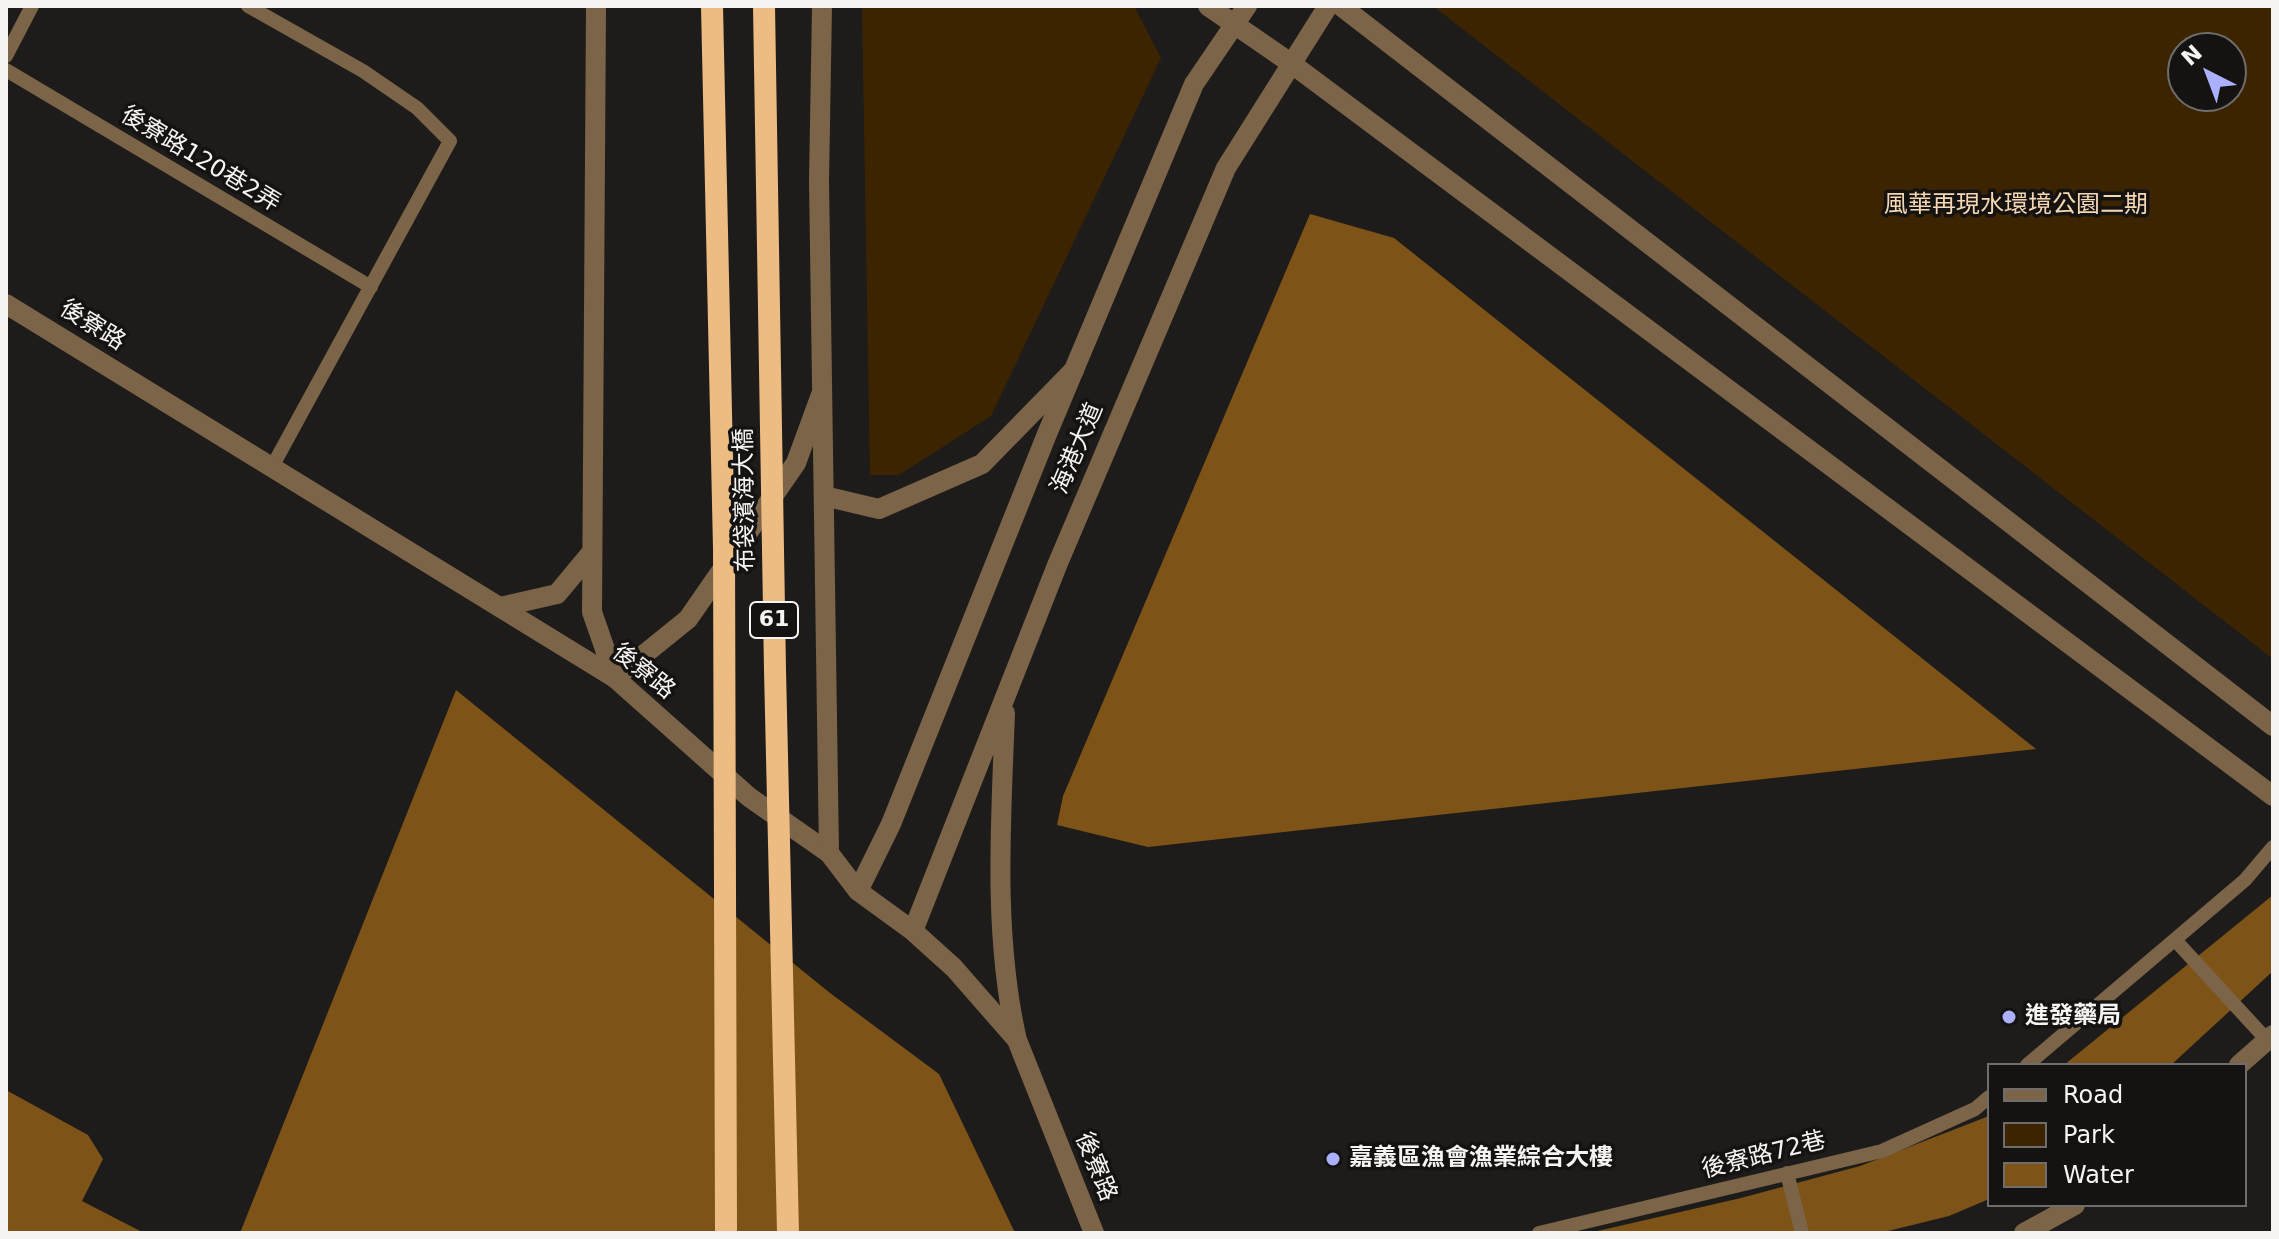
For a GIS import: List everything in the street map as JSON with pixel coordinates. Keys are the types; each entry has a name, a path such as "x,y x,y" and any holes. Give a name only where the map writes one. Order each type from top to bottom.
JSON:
{"highway":[{"name":"布袋濱海大橋","path":"712,6 724,548 726,1233"},
{"name":"布袋濱海大橋","path":"764,6 788,1233"}],"street":[{"path":"596,6 592,612 615,678 688,619 796,463 822,392"},
{"path":"822,6 819,181 829,853"},
{"path":"1208,6 1292,64 2273,796"},
{"name":"海港大道","path":"858,891 891,824 1074,370 1194,84 1247,6"},
{"name":"海港大道","path":"913,931 1058,563 1226,168 1328,6"},
{"path":"1341,6 2273,726"},
{"name":"後寮路","path":"6,304 615,678 749,797 829,853 858,891 913,931 954,968 1017,1040 1093,1232"},
{"path":"824,496 879,509 982,464 1074,370"},
{"path":"500,607 557,594 592,552"},
{"path":"1005,700 1000,868 1007,995 1017,1040"},
{"path":"2241,1063 2270,1038"},
{"path":"2024,1233 2071,1207"}],"lane":[{"path":"6,56 32,6"},
{"path":"248,6 363,71 417,108 450,141 272,467"},
{"name":"後寮路120巷2弄","path":"6,70 371,287"},
{"path":"2029,1063 2245,880 2273,847"},
{"path":"2176,941 2270,1038"},
{"name":"後寮路72巷","path":"1539,1233 1882,1151 1975,1109 1987,1099"},
{"path":"1787,1173 1802,1233"}],"green space":[{"path":"862,6 1134,6 1161,58 991,416 899,475 870,475"},
{"name":"風華再現水環境公園二期","path":"1433,6 2273,6 2273,659"}],"water":[{"path":"1310,214 1394,238 2036,749 1148,847 1057,825 1063,796"},
{"path":"456,690 830,993 939,1074 1015,1233 240,1233"},
{"path":"2273,895 2273,971 2173,1063 2066,1063"},
{"path":"6,1090 88,1135 149,1233 6,1233"},
{"path":"1987,1117 1987,1200 1949,1216 1880,1233 1589,1233 1741,1198 1860,1166"}],"pier":[{"path":"105,1155 153,1233 144,1233 82,1201"}],"place":[{"name":"進發藥局","path":"2009,1017"},
{"name":"嘉義區漁會漁業綜合大樓","path":"1333,1159"}]}
